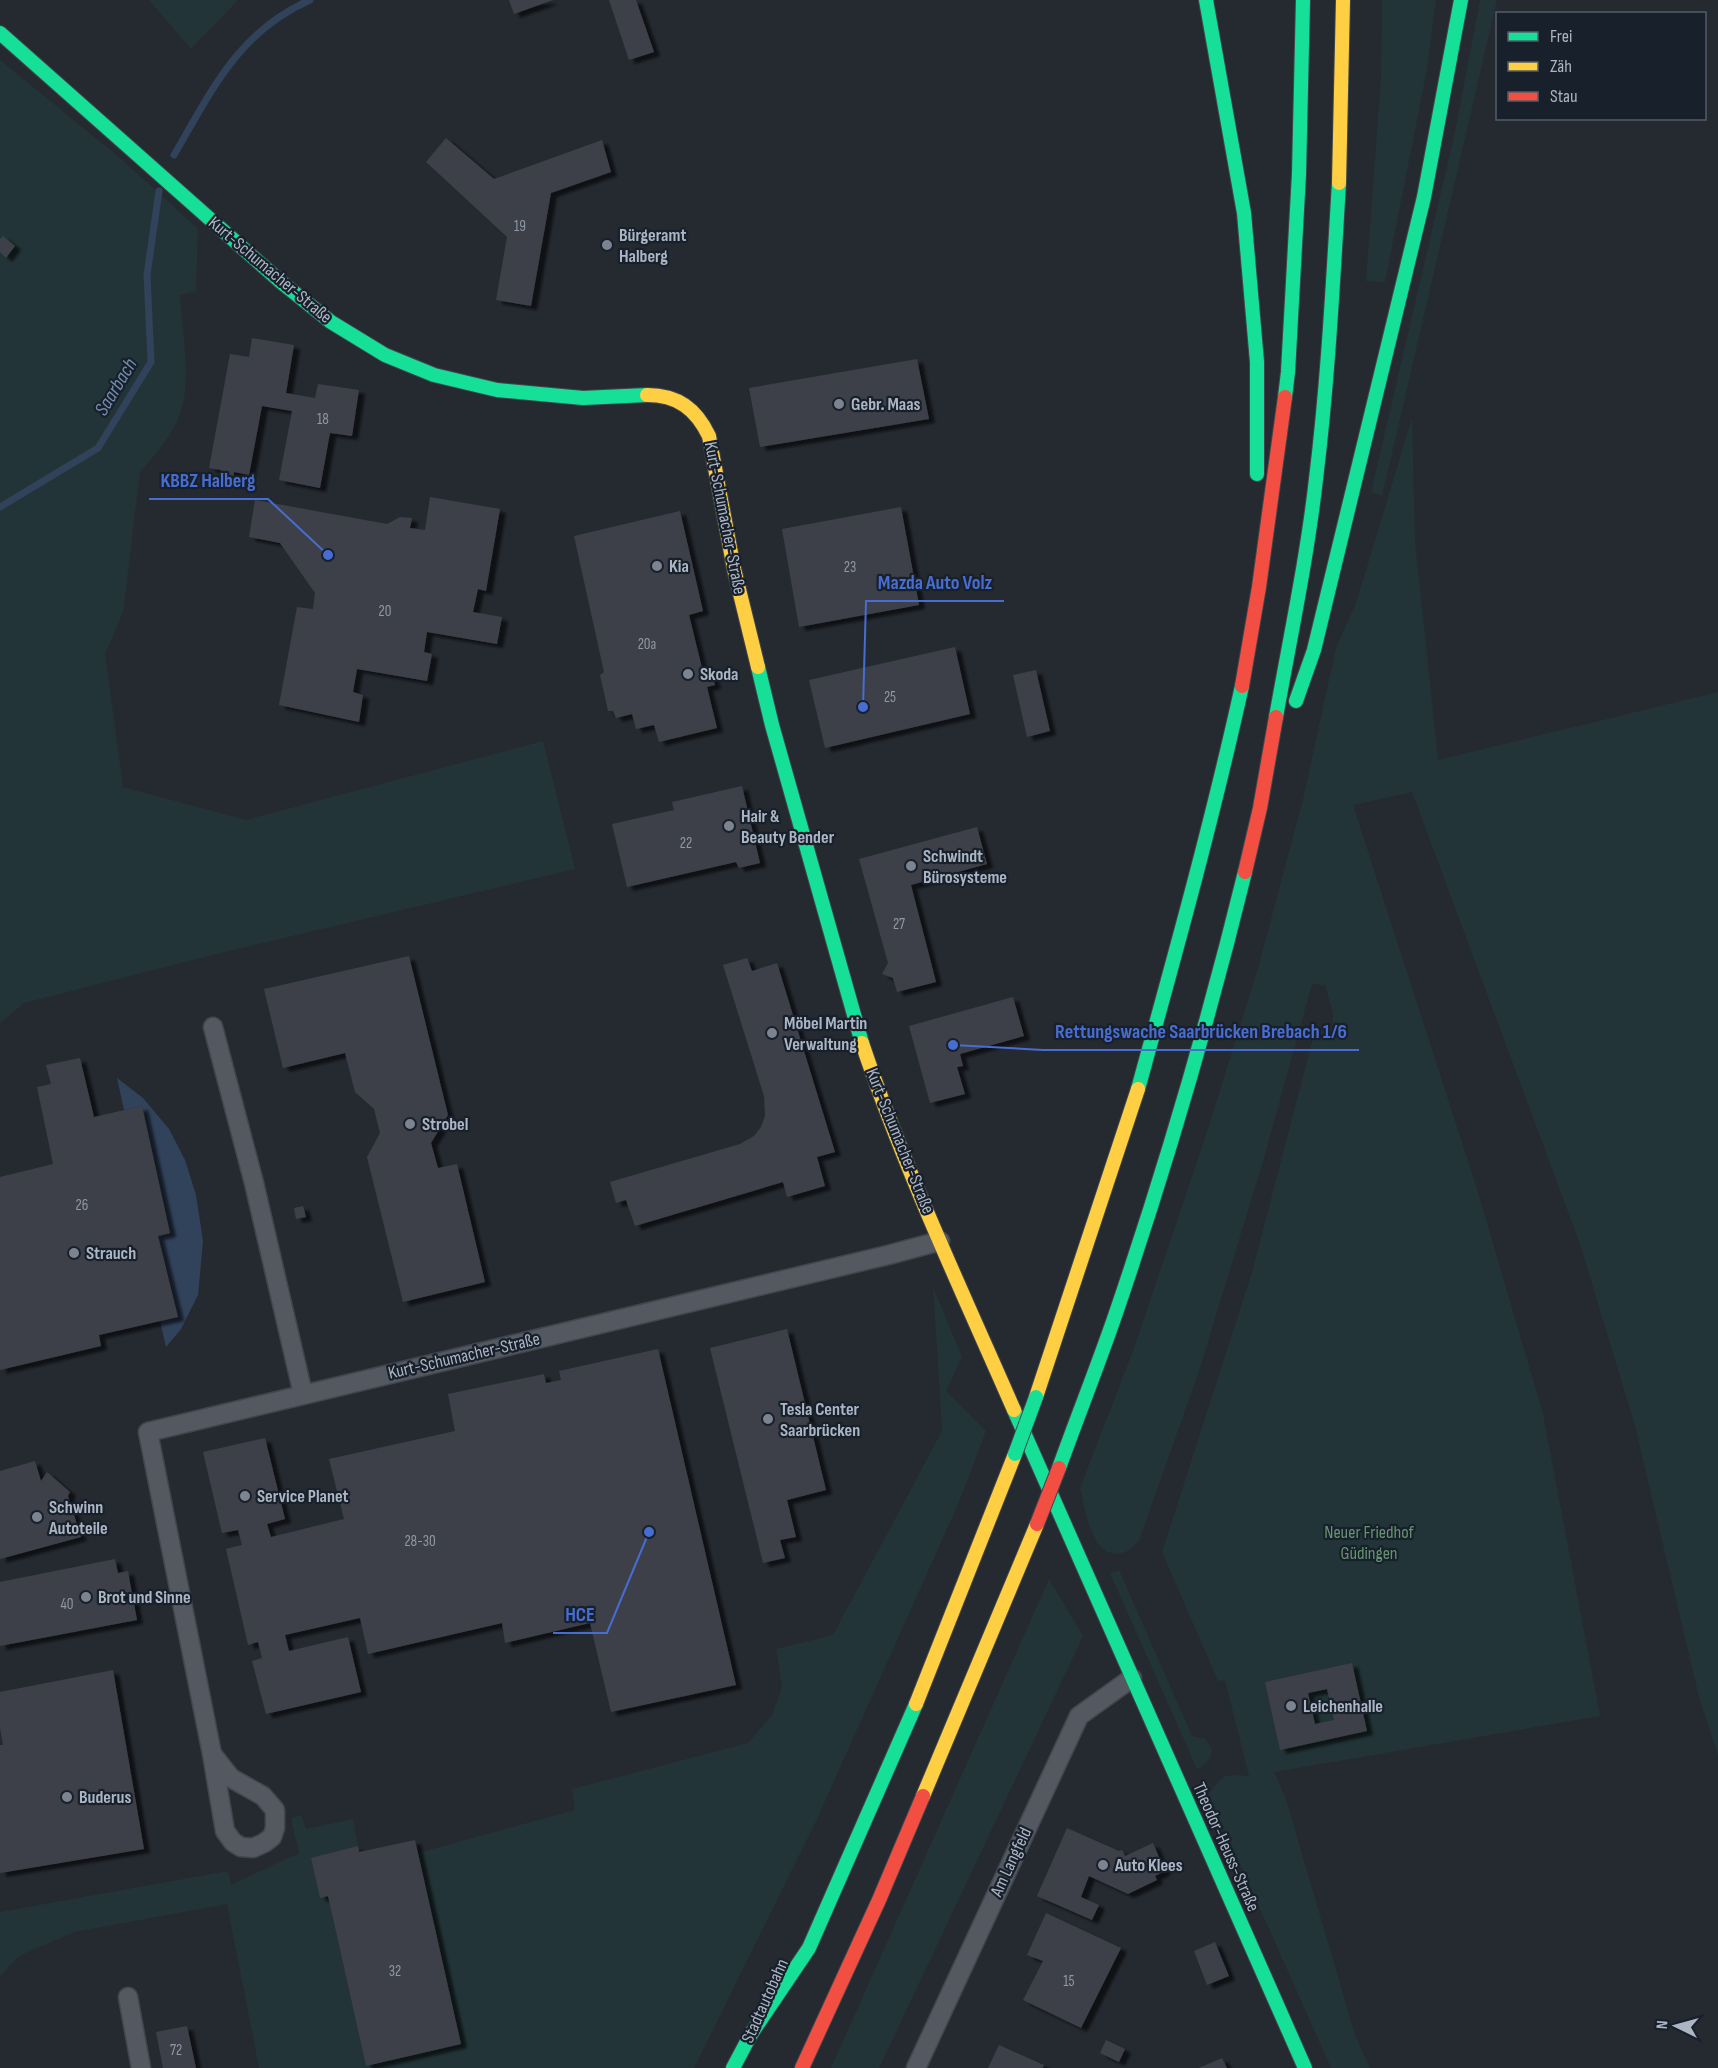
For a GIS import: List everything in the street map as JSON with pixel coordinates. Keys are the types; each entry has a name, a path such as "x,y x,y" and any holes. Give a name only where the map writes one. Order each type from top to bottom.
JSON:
{"main road":[{"path":"1206,0 1244,213 1257,362 1259,587"},
{"path":"733,2068 751,2034 809,1948 933,1664 1036,1397 1131,1113 1188,909 1226,760 1243,681 1259,587 1287,372 1299,174 1303,0"},
{"path":"802,2068 879,1900 1059,1468 1117,1310 1176,1122 1232,924 1260,808 1316,481 1328,375 1340,172 1343,0"},
{"path":"1260,808 1314,650 1424,197 1461,0"},
{"name":"Kurt-Schumacher-Straße","path":"0,33 320,315 392,359 457,382 508,392 585,398 657,396 673,398 694,411 703,422 709,436 734,569 790,792 854,1019 878,1091 940,1240 1115,1640"},
{"name":"Theodor-Heuss-Straße","path":"1115,1640 1305,2068"},
{"name":"Stadtautobahn","path":"774,2024 809,1948"}],"street":[{"path":"213,1027 254,1183 303,1394"},
{"name":"Kurt-Schumacher-Straße","path":"212,1754 231,1778 263,1796 275,1810 275,1828 272,1837 264,1843 253,1848 241,1847 233,1842 225,1831 212,1754 148,1432 868,1260 940,1240"},
{"name":"Am Langfeld","path":"916,2068 1079,1716 1132,1678"},
{"path":"128,1997 141,2068"}],"green space":[{"path":"149,0 238,0 191,49"},
{"path":"1382,0 1436,0 1426,74 1385,282 1366,281 1381,77"},
{"path":"1480,0 1497,0 1382,496 1371,492 1455,132"},
{"path":"0,60 120,158 198,229 196,291 180,295 186,375 182,406 171,433 140,472 123,612 105,654 123,787 246,820 543,741 575,869 212,955 24,1003 0,1023"},
{"name":"Neuer Friedhof Güdingen","path":"1412,418 1415,542 1438,760 1718,692 1718,1755 1699,1697 1635,1426 1580,1244 1412,792 1353,805 1477,1189 1543,1414 1600,1716 1274,1772 1285,1796 1355,2035 1370,2068 1331,2068 1209,1794 1226,1776 1249,1776 1225,1680 1218,1681 1162,1552 1252,1272 1314,1034 1333,1027 1333,1013 1325,985 1312,984 1264,1158 1199,1371 1139,1541 1126,1552 1116,1554 1107,1552 1097,1543 1088,1522 1080,1488 1134,1348 1206,1135 1258,968 1303,799 1336,648 1356,603"},
{"path":"933,1287 962,1357 946,1391 986,1431 959,1502 816,1821 694,2068 259,2068 227,1904 74,1932 19,1956 0,1976 0,1912 228,1871 231,1885 299,1854 291,1818 301,1815 306,1829 353,1819 358,1846 311,1859 320,1897 328,1896 366,2066 461,2044 418,1853 575,1810 572,1789 748,1743 772,1715 782,1687 776,1649 833,1635 942,1431"},
{"path":"1119,1570 1192,1736 1205,1739 1212,1749 1208,1761 1197,1769 1110,1573"},
{"path":"1049,1579 1083,1636 879,2068 831,2068"}],"water":[{"path":"117,1078 143,1098 169,1129 185,1160 196,1195 203,1241 198,1295 181,1329 166,1347 160,1321 178,1317 158,1236 170,1232 142,1106 124,1110"}],"building":[{"path":"509,0 553,0 514,14"},
{"path":"609,0 636,0 654,52 629,60"},
{"path":"446,138 494,179 602,140 611,172 551,193 531,306 496,300 507,237 426,162"},
{"path":"3,236 15,246 6,258 0,252 0,239"},
{"path":"252,338 294,345 286,393 315,398 318,384 359,390 352,436 330,433 320,488 279,480 292,411 262,406 249,475 234,472 233,480 219,482 221,470 209,468 230,354 249,357"},
{"name":"Gebr. Maas","path":"917,359 929,419 760,447 749,388"},
{"path":"430,497 500,509 486,591 478,589 473,612 502,617 497,644 427,632 424,652 432,654 427,681 357,669 353,692 363,695 359,722 279,705 297,607 313,609 315,593 280,543 249,537 255,500 387,524 400,517 412,518 410,528 425,530"},
{"path":"901,507 919,605 799,627 782,529"},
{"path":"680,511 703,611 689,615 704,676 712,674 715,685 707,687 717,728 659,742 654,725 636,729 632,714 616,718 613,711 608,711 600,675 604,672 574,536"},
{"path":"955,647 970,714 825,748 809,680"},
{"path":"1036,670 1050,731 1027,737 1013,675"},
{"path":"742,786 760,863 739,868 736,862 627,887 612,824 674,810 672,802"},
{"path":"977,827 987,864 911,885 936,982 897,992 893,978 882,974 888,963 859,859"},
{"name":"Strobel","path":"409,956 448,1115 431,1143 438,1168 457,1164 485,1282 403,1302 367,1157 380,1133 374,1109 355,1092 345,1053 283,1068 264,989"},
{"name":"Möbel Martin Verwaltung","path":"747,958 752,971 777,963 835,1152 817,1157 825,1186 787,1197 783,1182 635,1226 626,1200 616,1203 610,1182 740,1144 754,1136 761,1127 765,1116 764,1096 723,965"},
{"path":"1013,997 1024,1036 960,1054 963,1066 957,1067 965,1094 930,1103 909,1026"},
{"path":"80,1058 94,1117 142,1106 170,1233 158,1236 178,1317 99,1335 101,1346 0,1370 0,1177 53,1164 37,1087 51,1084 46,1065"},
{"path":"303,1206 306,1217 296,1219 294,1208"},
{"name":"Tesla Center Saarbrücken","path":"787,1329 826,1490 787,1500 796,1537 780,1540 785,1558 763,1563 710,1348"},
{"path":"658,1349 736,1685 611,1712 590,1623 505,1643 502,1623 368,1654 360,1618 285,1635 289,1651 348,1637 361,1692 266,1714 252,1661 262,1658 258,1642 248,1645 226,1549 242,1545 238,1530 222,1533 203,1452 265,1438 285,1519 267,1524 271,1537 344,1519 329,1459 455,1431 448,1394 544,1374 546,1383 561,1380 559,1371"},
{"name":"Schwinn Autoteile","path":"35,1461 41,1481 47,1472 70,1492 68,1496 81,1537 0,1559 0,1471"},
{"path":"115,1559 118,1573 128,1571 132,1594 122,1596 123,1600 133,1598 137,1620 0,1646 0,1582"},
{"name":"Leichenhalle","path":"1352,1663 1367,1731 1280,1750 1265,1682","holes":["1327,1689 1334,1720 1315,1724 1308,1693"]},
{"name":"Buderus","path":"113,1670 144,1849 0,1873 0,1745 3,1745 0,1728 0,1692"},
{"path":"1067,1828 1119,1851 1122,1850 1125,1856 1153,1843 1165,1871 1155,1876 1157,1880 1128,1894 1089,1876 1081,1897 1099,1905 1092,1920 1037,1896"},
{"path":"415,1840 461,2044 366,2066 328,1896 320,1898 311,1858 358,1846 359,1852"},
{"path":"1046,1913 1121,1948 1081,2028 1023,2000 1043,1961 1027,1955"},
{"path":"1215,1942 1229,1976 1207,1985 1194,1951"},
{"path":"187,2026 196,2068 163,2068 156,2032"},
{"path":"1106,2040 1125,2049 1119,2062 1100,2053"},
{"path":"999,2045 1044,2065 1043,2068 988,2068"},
{"path":"1222,2058 1227,2068 1199,2068"}],"waterway":[{"name":"Saarbach","path":"174,155 215,86 245,46 285,13 310,0"},
{"name":"Saarbach","path":"0,507 98,448 151,362 147,275 159,191"}],"traffic: fast":[{"path":"1206,0 1244,213 1257,362 1257,474"},
{"path":"1285,397 1299,174 1303,0"},
{"path":"1296,701 1314,650 1424,197 1461,0"},
{"path":"0,33 281,282 331,322 385,355 434,375 497,390 583,398 647,395"},
{"path":"1276,717 1303,569 1316,479 1327,368 1339,183"},
{"path":"758,667 772,725 862,1043"},
{"path":"1138,1089 1206,838 1242,686"},
{"path":"1059,1468 1110,1330 1153,1201 1202,1037 1245,872"},
{"path":"1015,1454 1036,1397"},
{"path":"1014,1410 1305,2068"},
{"path":"733,2068 751,2034 809,1948 916,1704"}],"traffic: slow":[{"path":"1339,183 1343,0"},
{"path":"647,395 668,398 685,405 698,418 709,436 734,569 758,667"},
{"path":"862,1043 915,1182 1014,1410"},
{"path":"1036,1397 1138,1089"},
{"path":"916,1704 1015,1454"},
{"path":"923,1796 1037,1524"}],"traffic: jam":[{"path":"1242,686 1259,587 1285,397"},
{"path":"1245,872 1260,808 1276,717"},
{"path":"1037,1524 1059,1468"},
{"path":"802,2068 879,1900 923,1796"}],"place":[{"name":"Bürgeramt Halberg","path":"607,245"},
{"name":"Gebr. Maas","path":"839,404"},
{"name":"KBBZ Halberg","path":"328,555"},
{"name":"Kia","path":"657,566"},
{"name":"Skoda","path":"688,674"},
{"name":"Mazda Auto Volz","path":"863,707"},
{"name":"Hair & Beauty Bender","path":"729,826"},
{"name":"Schwindt Bürosysteme","path":"911,866"},
{"name":"Möbel Martin Verwaltung","path":"772,1033"},
{"name":"Rettungswache Saarbrücken Brebach 1/6","path":"953,1045"},
{"name":"Strobel","path":"410,1124"},
{"name":"Strauch","path":"74,1253"},
{"name":"Tesla Center Saarbrücken","path":"768,1419"},
{"name":"Service Planet","path":"245,1496"},
{"name":"Schwinn Autoteile","path":"37,1517"},
{"name":"HCE","path":"649,1532"},
{"name":"Brot und Sinne","path":"86,1597"},
{"name":"Leichenhalle","path":"1291,1706"},
{"name":"Buderus","path":"67,1797"},
{"name":"Auto Klees","path":"1103,1865"}]}
